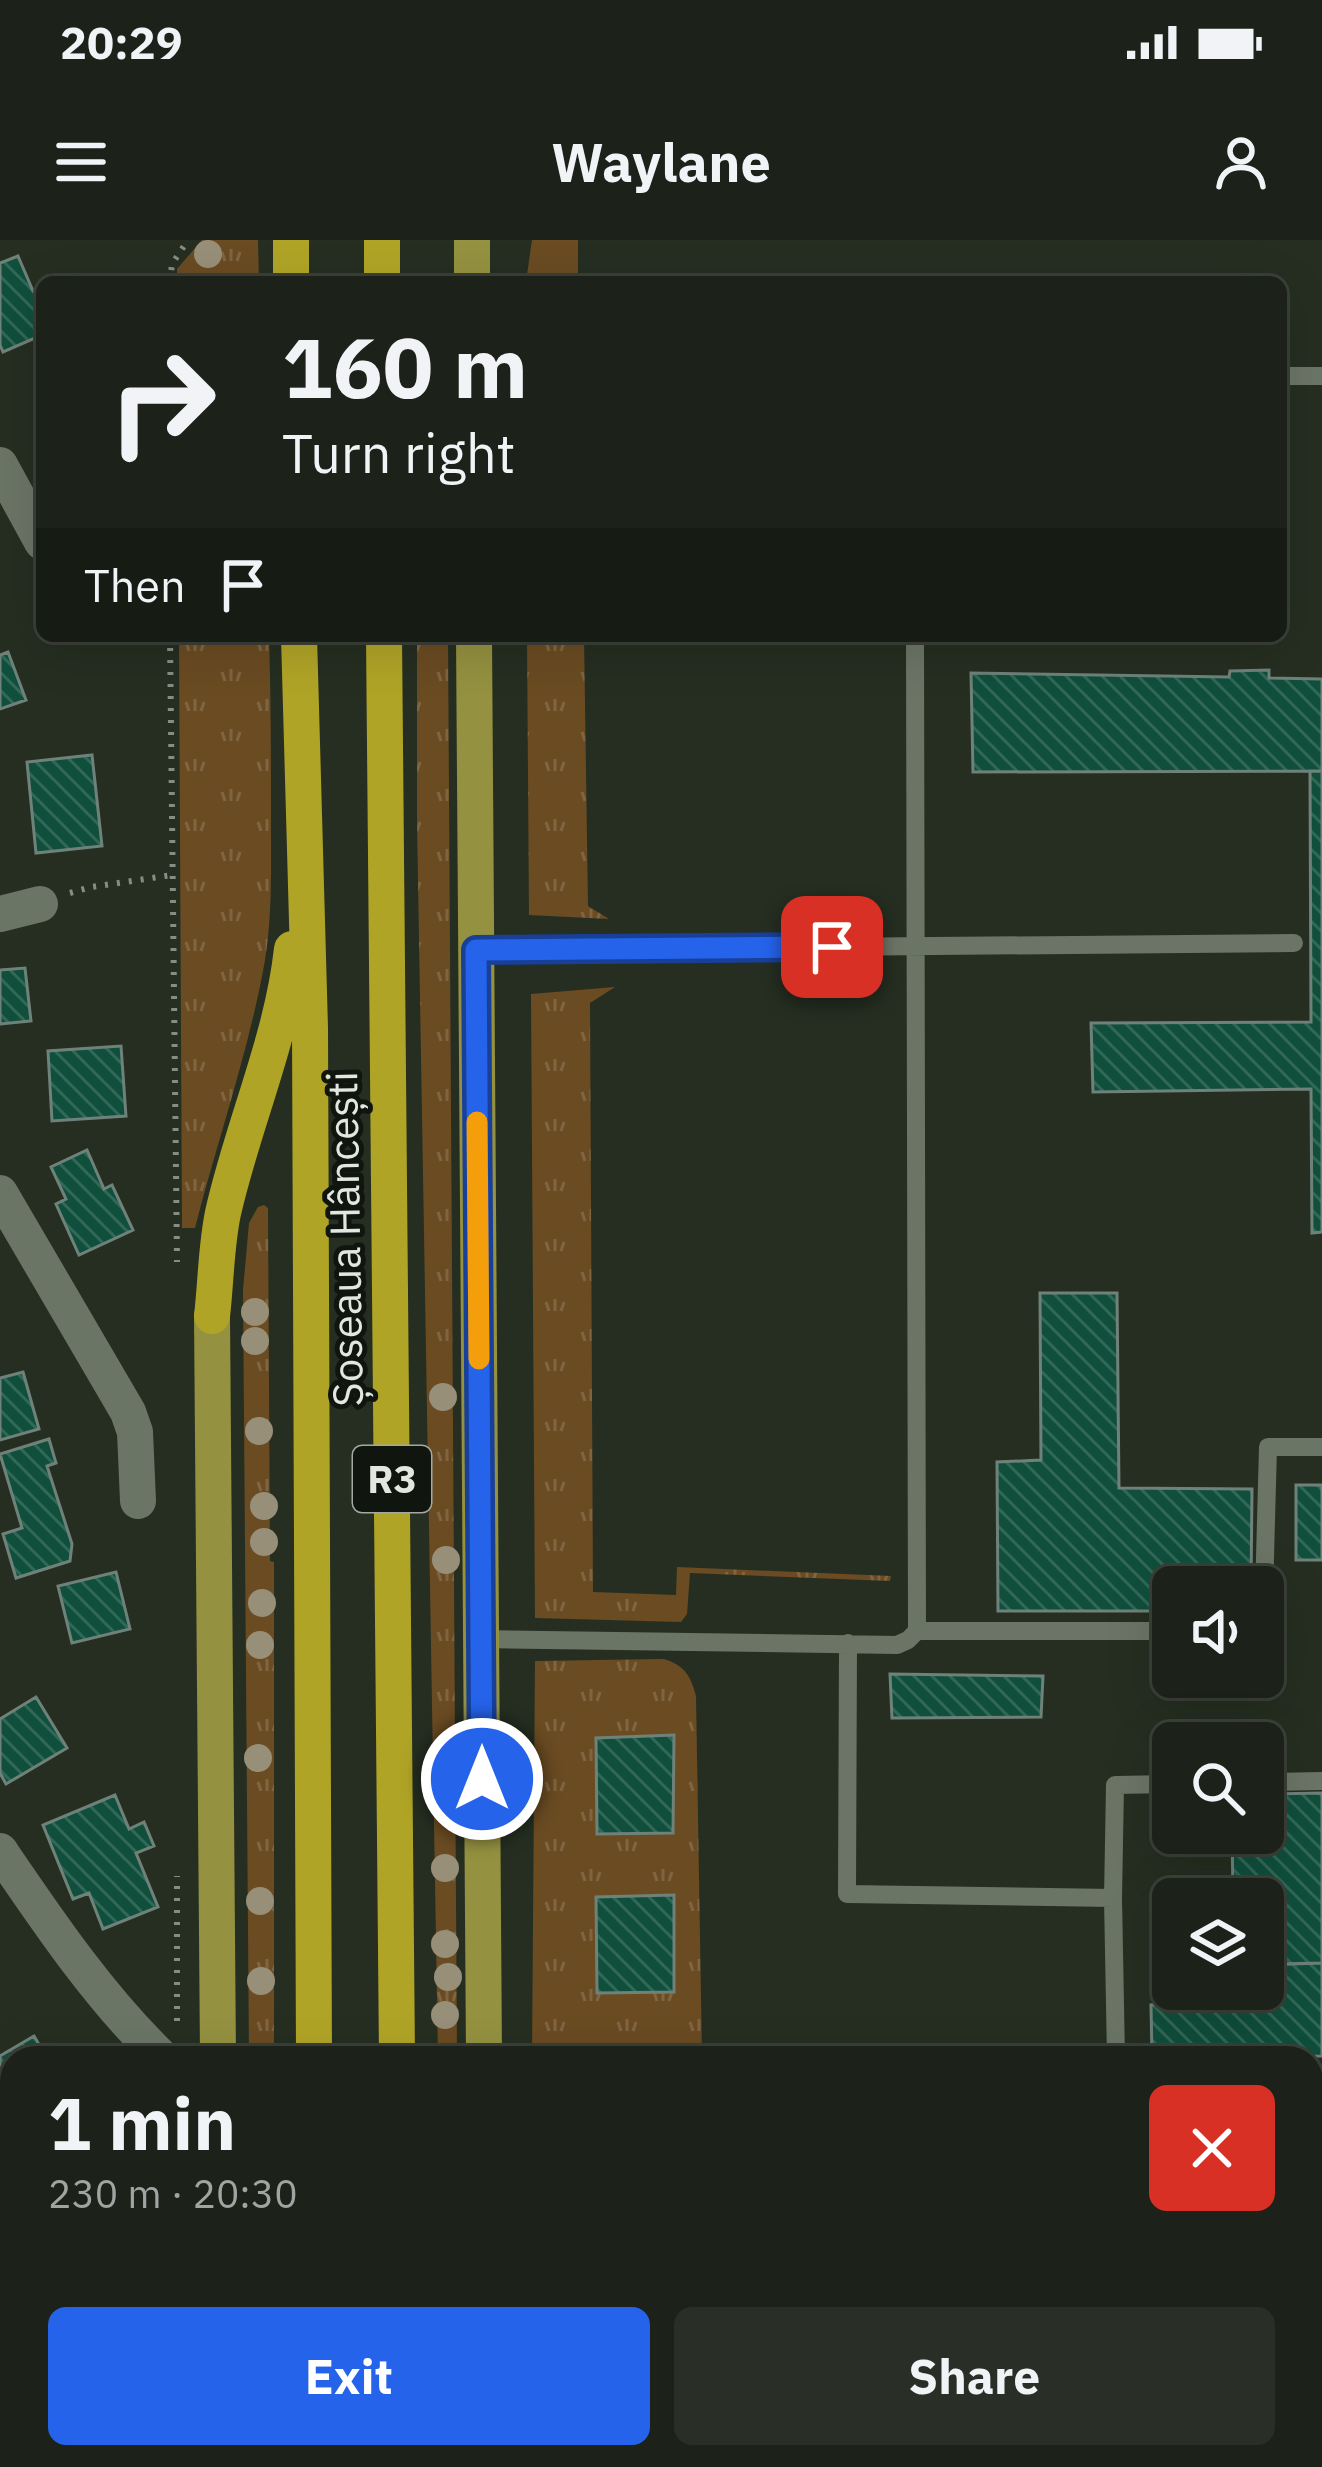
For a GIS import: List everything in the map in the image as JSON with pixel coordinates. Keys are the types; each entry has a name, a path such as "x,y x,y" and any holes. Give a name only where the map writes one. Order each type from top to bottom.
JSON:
{"highway":[{"path":"291,240 291,276"},
{"path":"382,240 382,276"},
{"name":"Șoseaua Hâncești","path":"299,642 310,1028 314,2046"},
{"name":"Șoseaua Hâncești","path":"384,642 397,2046"},
{"name":"Șoseaua Hâncești","path":"212,1316 222,1217 270,1056 291,958 304,832"}],"main road":[{"path":"472,240 472,276"},
{"name":"R3","path":"474,642 484,2046"},
{"name":"Șoseaua Hâncești","path":"212,1316 218,2046"}],"street":[{"path":"0,465 36,531"},
{"path":"0,914 40,904"},
{"path":"0,1193 128,1412 135,1432 138,1501"},
{"path":"0,1851 115,2008 151,2046"}],"lane":[{"path":"1287,376 1322,376"},
{"path":"481,1639 898,1645 916,1631 914,642"},
{"path":"476,950 1294,943"},
{"path":"1265,1566 1268,1447 1322,1447"},
{"path":"916,1631 1152,1631"},
{"path":"848,1643 848,1894 1113,1898"},
{"path":"1284,1782 1322,1781"},
{"path":"1115,2046 1115,1785 1152,1784"}],"path":[{"path":"171,276 172,264 188,240"},
{"path":"170,642 177,1200"},
{"path":"40,904 91,887 172,875"}],"green space":[{"path":"202,240 258,240 259,276 177,276 177,269"},
{"path":"532,240 578,240 578,276 527,276"},
{"path":"179,642 269,642 267,944 251,1028 195,1228 182,1228"},
{"path":"417,642 448,642 457,2046 438,2046"},
{"path":"527,642 584,642 588,906 609,919 529,915"},
{"path":"615,987 590,1003 593,1592 676,1595 677,1567 891,1576 890,1581 690,1573 687,1614 681,1622 535,1618 531,994"},
{"path":"258,1207 268,1208 274,2046 249,2046 243,1290 249,1223"},
{"path":"535,1661 671,1661 686,1672 696,1696 702,2046 532,2046","holes":["674,1736 673,1832 597,1833 597,1738","674,1895 674,1992 598,1993 596,1897"]}],"building":[{"path":"18,256 36,290 36,338 3,352 0,345 0,263"},
{"path":"8,652 26,700 0,709 0,655"},
{"path":"1269,670 1269,678 1322,679 1322,771 973,772 971,673 1229,677 1230,671"},
{"path":"92,755 102,846 36,853 27,762"},
{"path":"1310,771 1322,771 1322,1232 1312,1233 1311,1089 1093,1092 1091,1023 1311,1022"},
{"path":"25,968 31,1021 0,1024 0,970"},
{"path":"121,1046 126,1116 52,1121 48,1051"},
{"path":"87,1150 104,1189 112,1185 133,1230 79,1255 56,1204 66,1199 51,1167"},
{"path":"1040,1293 1117,1293 1119,1488 1252,1489 1251,1566 1152,1566 1152,1611 998,1611 997,1462 1041,1460"},
{"path":"23,1372 39,1429 0,1440 0,1378"},
{"path":"49,1439 56,1463 47,1466 72,1544 70,1561 16,1578 3,1534 22,1528 0,1454"},
{"path":"1296,1485 1322,1485 1322,1560 1296,1560"},
{"path":"116,1572 130,1629 72,1643 58,1586"},
{"path":"890,1674 1043,1676 1041,1717 892,1718"},
{"path":"36,1697 67,1748 6,1784 0,1773 0,1719"},
{"path":"674,1735 673,1833 597,1834 596,1738"},
{"path":"1322,1793 1322,1963 1284,1964 1284,1878 1233,1878 1232,1854 1284,1854 1284,1794"},
{"path":"115,1795 129,1829 144,1822 154,1846 136,1853 158,1907 103,1929 89,1893 73,1899 43,1825"},
{"path":"674,1895 674,1992 597,1993 596,1897"},
{"path":"1322,1963 1322,2046 1152,2046 1151,2005 1152,2010 1284,2010 1284,1964"},
{"path":"34,2036 40,2046 17,2046"}],"slow traffic":[{"path":"477,1122 479,1359"}],"route":[{"path":"482,1779 476,950 832,947"}]}
